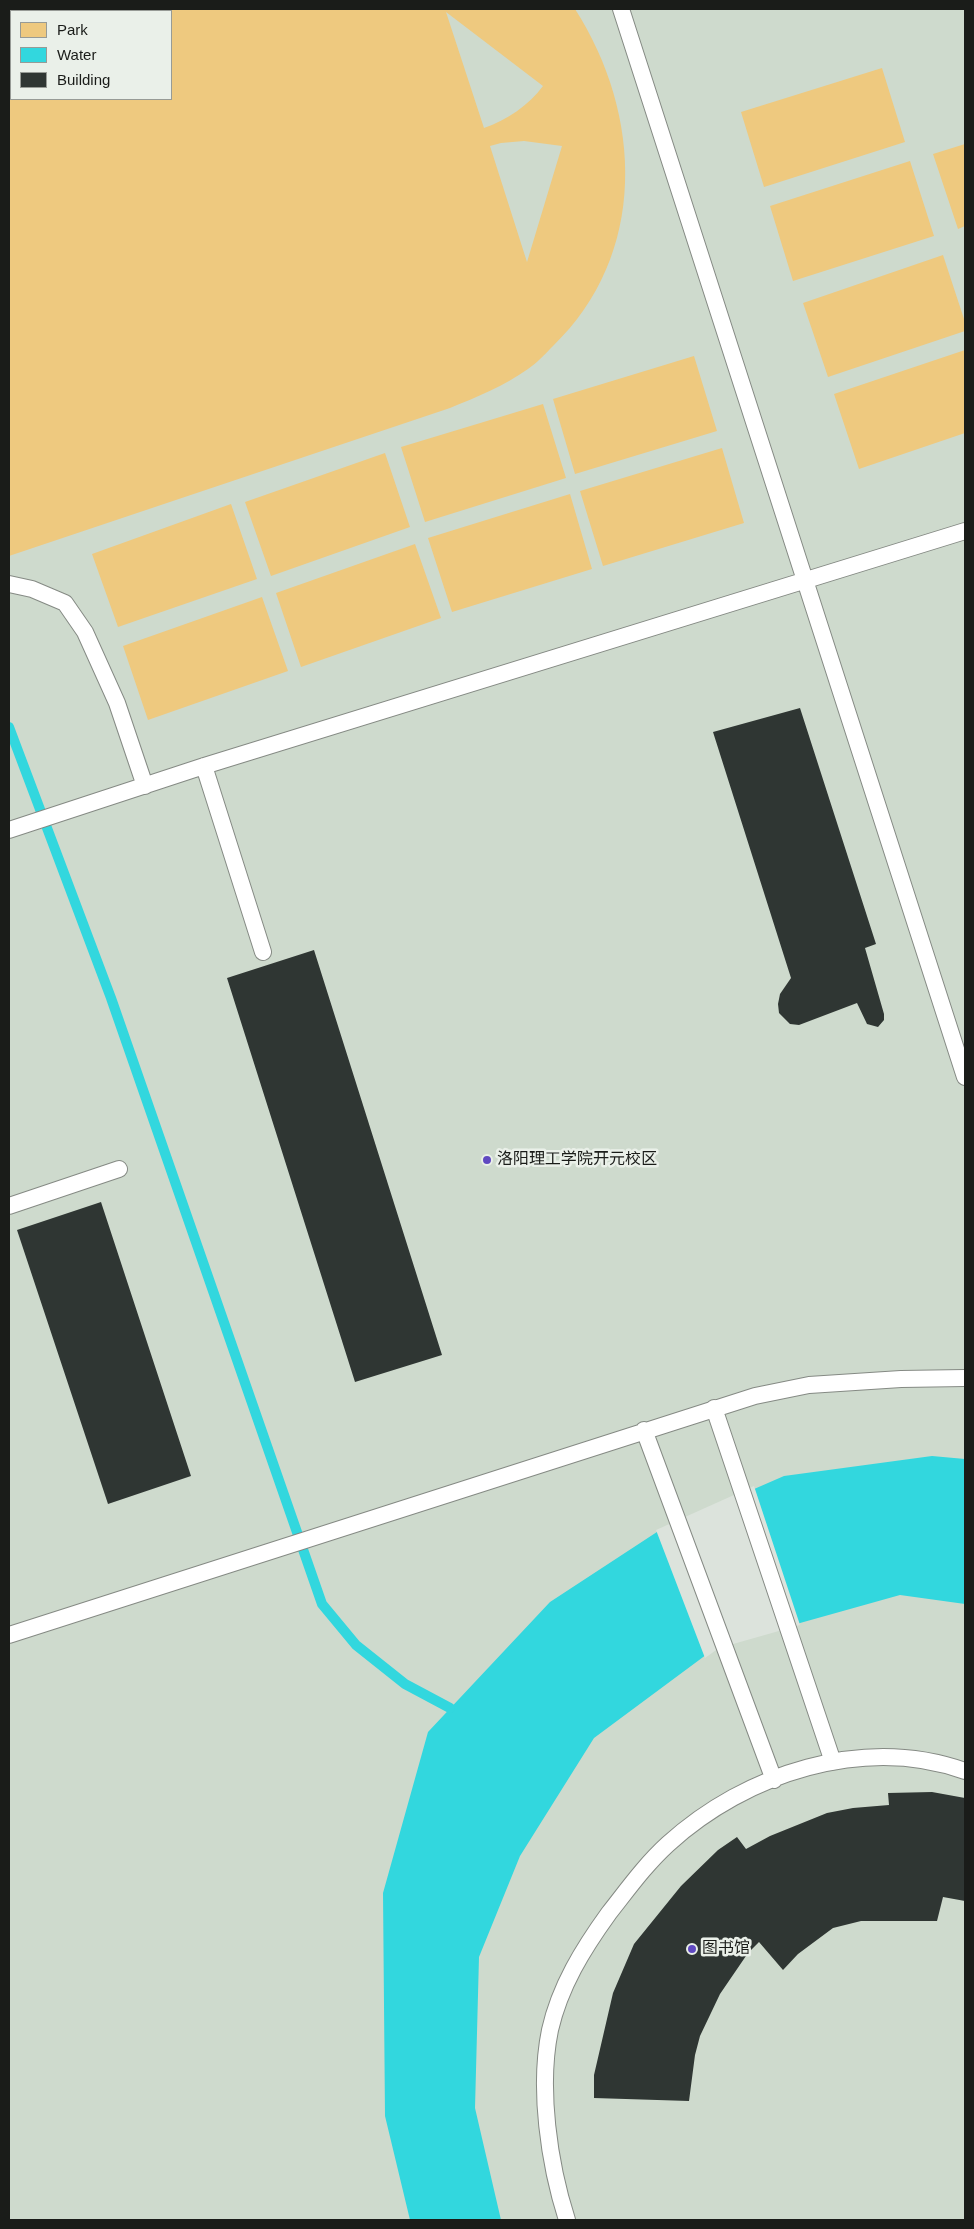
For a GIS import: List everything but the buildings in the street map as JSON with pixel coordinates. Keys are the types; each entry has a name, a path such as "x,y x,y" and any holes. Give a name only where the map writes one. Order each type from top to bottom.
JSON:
{"lane":[{"path":"621,9 965,1077"},
{"path":"9,830 204,766 965,531"},
{"path":"9,584 32,589 65,603 85,632 118,703 145,786"},
{"path":"204,766 263,952"},
{"path":"9,1206 119,1169"},
{"path":"9,1635 755,1396 809,1386 901,1378 965,1378"},
{"path":"714,1408 833,1762"},
{"path":"644,1430 774,1780"},
{"path":"567,2220 554,2167 545,2090 546,2058 550,2029 563,1989 584,1948 642,1870 668,1843 718,1806 803,1768 860,1758 902,1757 932,1761 965,1771"}],"shaded area":[{"name":"洛阳理工学院开元校区","path":"9,9 965,9 965,2220 9,2220"}],"green space":[{"path":"575,9 597,50 614,94 623,138 625,183 620,227 606,270 584,310 553,346 528,369 490,391 450,408 9,556 9,30 10,100 172,100 172,10 68,10","holes":["446,12 543,86 517,111 501,121 484,128","524,141 562,146 527,262 490,146"]},
{"path":"882,68 905,142 764,187 741,112"},
{"path":"965,144 965,226 958,229 933,154"},
{"path":"910,161 934,236 793,281 770,206"},
{"path":"943,255 965,322 965,331 828,377 803,303"},
{"path":"965,350 965,433 859,469 834,394"},
{"path":"694,356 717,431 575,474 553,399"},
{"path":"543,404 566,478 425,522 401,447"},
{"path":"722,448 744,523 603,566 580,491"},
{"path":"385,453 410,527 271,576 245,502"},
{"path":"570,494 592,569 452,612 428,538"},
{"path":"231,504 257,579 118,627 92,554"},
{"path":"415,544 441,618 301,667 276,593"},
{"path":"262,597 288,671 148,720 123,646"}],"water":[{"path":"932,1456 965,1459 965,1604 900,1595 718,1646 594,1738 520,1856 479,1957 475,2108 501,2220 410,2220 385,2116 383,1893 428,1732 550,1602 660,1530 784,1476"}],"pier":[{"path":"754,1486 800,1625 719,1648 705,1658 656,1530"}],"waterway":[{"path":"9,727 111,998 322,1604 356,1645 405,1684 450,1708"}],"place":[{"name":"洛阳理工学院开元校区","path":"487,1160"},
{"name":"图书馆","path":"692,1949"}]}
